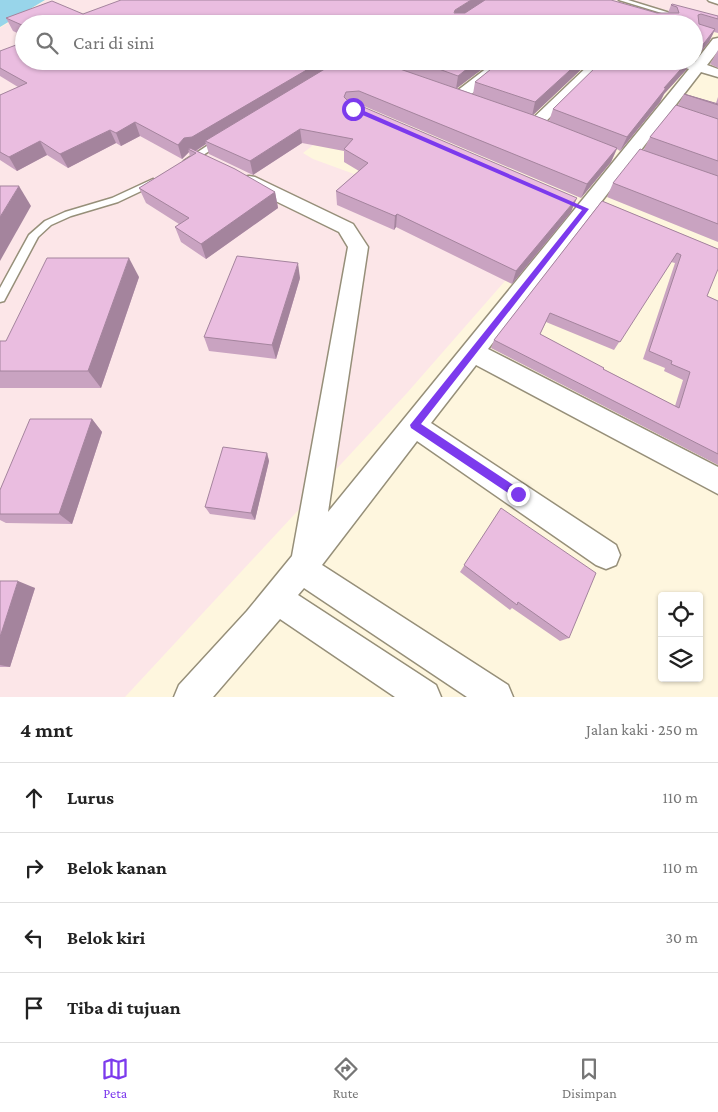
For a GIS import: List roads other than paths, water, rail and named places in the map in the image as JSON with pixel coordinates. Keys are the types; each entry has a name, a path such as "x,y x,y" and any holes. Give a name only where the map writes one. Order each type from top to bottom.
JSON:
{"street":[{"path":"610,8 634,15"},
{"path":"703,59 715,39"},
{"path":"703,69 718,73"},
{"path":"458,98 494,70"},
{"path":"535,124 592,70"},
{"path":"191,697 303,565 696,70"},
{"path":"442,91 492,109"},
{"path":"665,110 682,116"},
{"path":"518,118 553,131"},
{"path":"607,153 647,160"},
{"path":"205,165 346,228 358,246 303,565"},
{"path":"568,201 611,208"},
{"path":"472,352 718,481"},
{"path":"414,425 606,555"},
{"path":"303,565 496,697"},
{"path":"276,598 424,697"}],"lane":[{"path":"622,0 674,15"},
{"path":"711,0 718,2"},
{"path":"205,165 228,136"},
{"path":"0,298 34,235 48,223 68,214 115,200 162,177"}],"water":[{"path":"0,0 45,0 20,15 15,15 15,18 0,27"}]}
